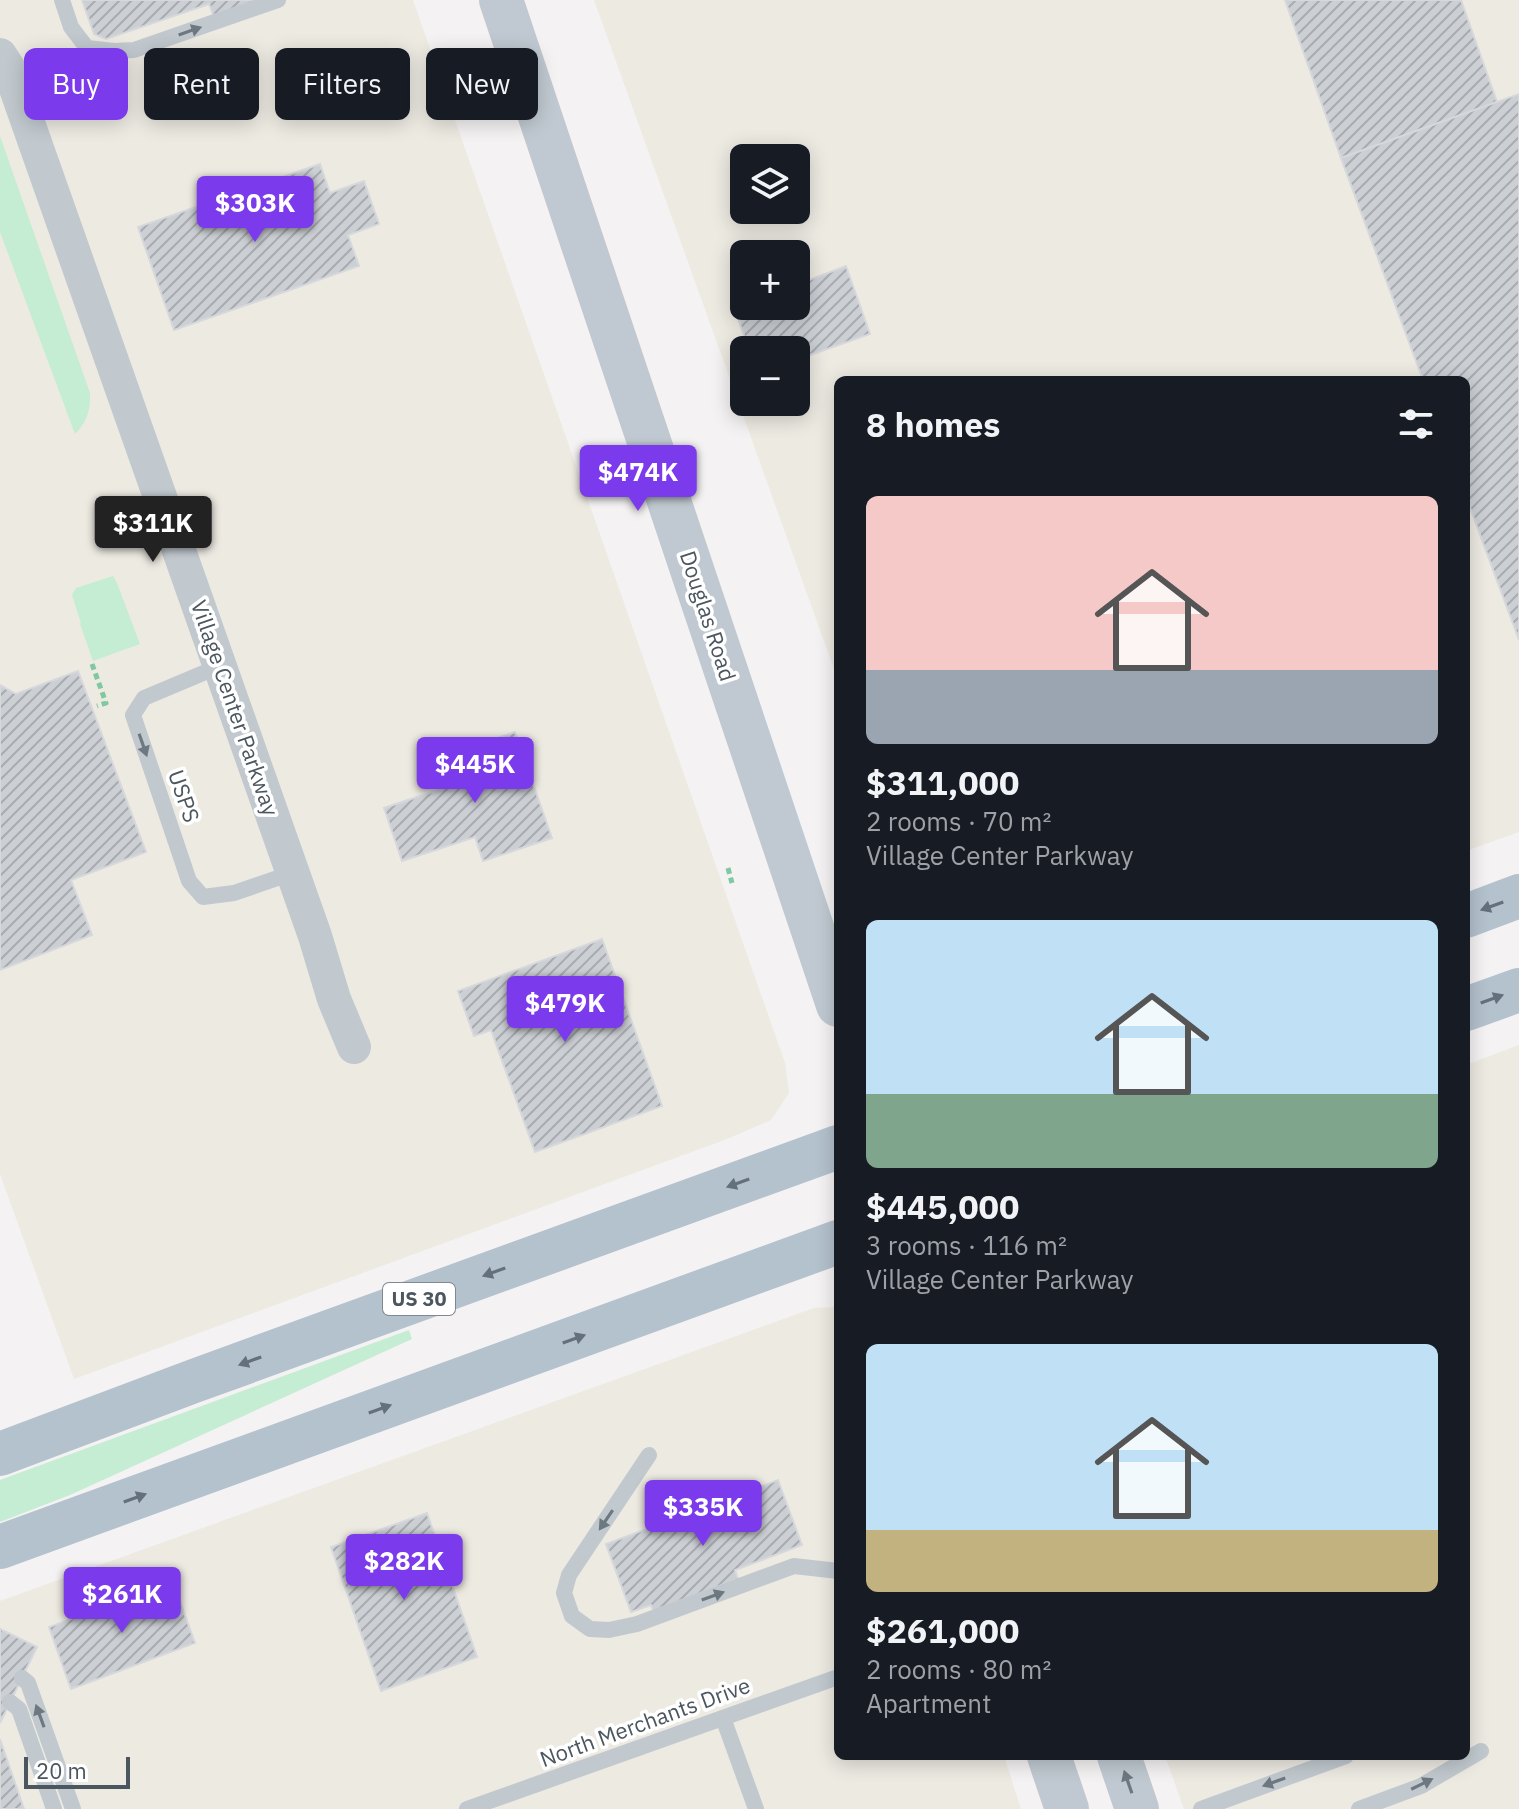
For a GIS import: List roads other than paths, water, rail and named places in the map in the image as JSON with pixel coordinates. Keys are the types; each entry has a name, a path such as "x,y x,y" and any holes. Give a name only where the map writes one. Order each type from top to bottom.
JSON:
{"main road":[{"path":"1470,914 1519,896"},
{"path":"1470,1008 1519,990"},
{"name":"US 30","path":"0,1454 834,1148"},
{"path":"0,1547 834,1243"}],"street":[{"name":"Douglas Road","path":"501,0 834,993"},
{"name":"Village Center Parkway","path":"0,55 9,69 315,936 334,999 354,1047"},
{"path":"1050,1760 1067,1809"},
{"path":"1120,1760 1137,1809"}],"lane":[{"path":"62,0 71,27 87,48 114,51 134,50 278,0"},
{"name":"USPS","path":"220,666 144,698 133,715 189,881 203,897 234,893 292,873"},
{"path":"649,1455 569,1575 564,1593 572,1616 590,1629 609,1630 637,1624 794,1566 834,1571"},
{"path":"22,1678 28,1683 73,1809"},
{"name":"North Merchants Drive","path":"467,1809 834,1678"},
{"path":"10,1702 19,1709 54,1809"},
{"path":"723,1718 756,1809"},
{"path":"1470,1749 1481,1751 1470,1757"},
{"path":"1201,1809 1335,1760"},
{"path":"1359,1809 1421,1786 1466,1760"}]}
